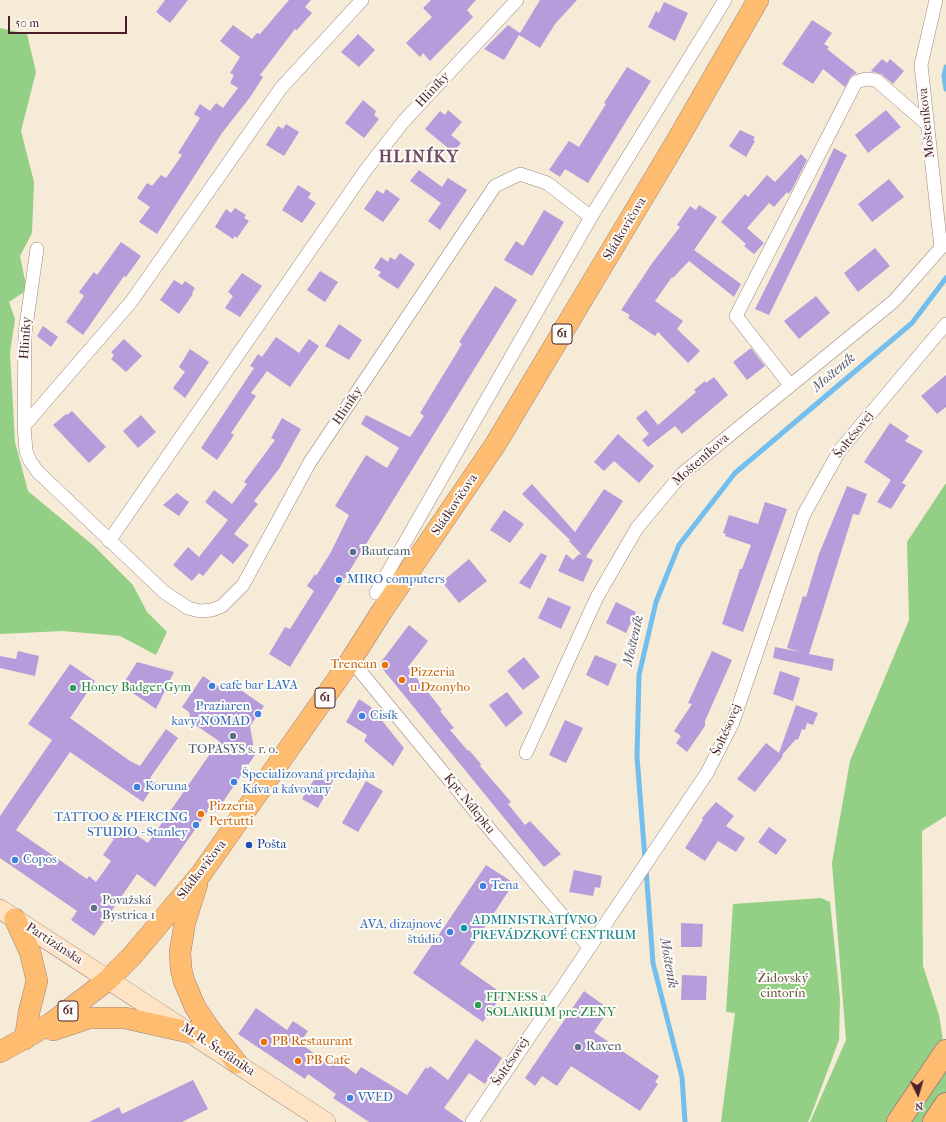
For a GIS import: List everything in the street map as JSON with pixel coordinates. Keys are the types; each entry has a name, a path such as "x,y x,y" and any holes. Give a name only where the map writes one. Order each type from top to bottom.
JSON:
{"highway":[{"path":"898,1122 946,1051"},
{"path":"934,1122 946,1104"}],"main road":[{"name":"Sládkovičova","path":"108,980 137,951 201,874 352,660 379,602 495,445 675,144 758,0"},
{"path":"201,874 185,922 180,952 181,969 195,1007 209,1028 237,1062"},
{"path":"8,914 30,952 37,981 29,1012 25,1039 89,1018 125,1018 192,1033"},
{"name":"Partizánska","path":"8,914 108,980"},
{"name":"M. R. Štefánika","path":"108,980 237,1062 326,1122"},
{"name":"61","path":"0,1052 25,1039 70,1010 108,980"}],"street":[{"path":"24,426 132,302 281,88 362,0"},
{"name":"Hliníky","path":"109,541 366,171 403,122 517,0"},
{"name":"Sládkovičova","path":"379,602 591,217 725,0"},
{"name":"Mošteníkova","path":"526,753 597,597 637,528 682,474 894,301 943,245 921,65 936,0"},
{"path":"790,385 736,316 856,82 866,79 876,80 928,125"},
{"name":"Hliníky","path":"37,249 25,333 24,426 26,451 30,461 38,472 164,592 188,608 212,610 222,606 243,585 310,462 495,186 520,174 547,183 591,217"},
{"name":"Šoltésovej","path":"472,1122 588,946 707,773 733,722 804,514 840,450 946,324"},
{"name":"Kpt. Nálepku","path":"352,660 492,832 588,946"}],"green space":[{"path":"0,28 27,34 36,72 21,131 34,182 32,233 20,256 27,290 9,302 15,319 10,353 15,442 28,491 94,546 133,585 147,612 167,632 156,655 120,636 63,631 0,634"},
{"path":"946,483 946,816 922,831 923,966 939,1015 946,1060 946,1122 810,1122 846,1040 832,863 850,761 909,620 907,542"},
{"name":"Židovský cintorín","path":"821,898 830,902 840,999 839,1040 810,1118 808,1122 721,1122 735,1013 726,1012 733,904"}],"building":[{"path":"165,0 188,0 170,23 156,12"},
{"path":"289,0 311,0 305,7 312,13 297,30 295,29 260,75 263,77 251,96 222,133 157,234 139,222 150,207 137,198 147,183 152,186 161,175 166,178 182,155 178,153 200,118 194,114 200,104 210,111 216,103 223,108 238,88 230,83 234,75 230,73 240,57 220,41 233,25 252,39 257,33 260,34"},
{"path":"431,0 476,0 467,10 473,17 430,61 423,53 420,57 406,43 432,17 423,8"},
{"path":"540,0 577,0 555,24 540,48 519,35 504,60 484,49 508,25 520,33"},
{"path":"664,2 688,13 675,41 648,27 656,11 659,13"},
{"path":"812,20 832,33 824,44 829,47 827,49 857,73 851,76 845,87 823,69 813,84 782,64"},
{"path":"358,34 375,50 359,67 341,52"},
{"path":"882,59 887,63 890,59 904,71 893,84 881,74 871,71"},
{"path":"627,67 651,81 588,183 565,169 560,177 549,170 569,141 579,147 606,104 604,103"},
{"path":"363,100 376,111 374,115 379,119 364,138 345,123"},
{"path":"448,110 462,122 451,135 461,143 453,152 425,129 440,111 445,115"},
{"path":"886,110 901,127 868,153 855,135"},
{"path":"286,124 299,132 284,156 266,145 278,126 283,129"},
{"path":"740,130 755,137 753,140 755,141 746,157 729,146"},
{"path":"834,148 847,155 769,315 755,309 815,189"},
{"path":"801,154 807,160 791,191 788,194 787,192 774,207 769,203 747,228 764,243 754,254 744,246 746,244 721,222 745,194 748,197 767,175 775,182"},
{"path":"419,170 442,187 448,178 467,190 440,230 428,221 441,203 410,181"},
{"path":"889,179 904,197 872,222 858,204"},
{"path":"298,185 311,193 308,198 316,203 302,223 282,210"},
{"path":"386,189 400,199 383,222 364,209 377,190 383,194"},
{"path":"699,205 717,217 694,250 741,284 734,297 689,261 673,278 672,277 655,301 683,321 677,329 700,351 688,363 658,332 655,336 628,318 630,315 621,310 653,262 680,227 677,225 690,206 696,210"},
{"path":"235,208 246,215 244,218 249,221 237,238 235,236 233,239 215,227 226,209 231,213"},
{"path":"544,210 564,222 532,276 504,260 516,241 523,246"},
{"path":"121,242 141,256 126,277 124,276 83,335 66,322 84,296 79,292 94,272 97,275"},
{"path":"875,248 890,266 858,292 844,273"},
{"path":"400,253 415,264 398,289 378,276 381,272 374,268 381,257 388,262 390,257 395,260"},
{"path":"320,271 338,282 325,302 307,290"},
{"path":"242,273 262,286 240,317 225,308 233,296 228,292"},
{"path":"174,280 182,285 185,281 195,288 192,293 193,294 179,314 160,300"},
{"path":"495,286 517,300 290,667 269,654 285,627 290,629 314,591 307,586 315,574 316,576 331,552 349,515 335,506 366,455 387,468 399,448 361,424 366,415 410,437 424,416 420,413 462,344 459,342"},
{"path":"816,296 830,313 799,339 784,321"},
{"path":"339,324 362,340 349,360 325,346"},
{"path":"43,326 58,337 51,347 37,336"},
{"path":"276,337 299,353 309,339 319,346 290,387 267,371 251,393 256,396 231,433 234,435 217,460 201,448 254,368 250,366 258,354 262,357"},
{"path":"124,339 142,356 126,372 111,359 114,355 111,352"},
{"path":"751,348 765,366 747,380 733,362"},
{"path":"190,349 209,362 185,398 173,388 185,372 179,367"},
{"path":"946,375 946,407 937,414 921,396"},
{"path":"714,377 728,395 682,434 675,426 648,447 642,440 649,434 636,418 646,410 658,425 696,392 694,390 705,381 706,383"},
{"path":"72,411 106,447 89,463 53,425"},
{"path":"141,415 156,432 138,448 123,431"},
{"path":"282,418 301,429 279,469 254,501 258,504 234,534 249,545 233,564 221,554 203,576 199,573 192,581 173,565 188,547 199,557 228,520 205,502 214,490 232,504 247,484 244,482 275,440 271,438"},
{"path":"890,423 909,436 905,441 923,451 902,483 906,485 891,509 877,502 891,480 864,462"},
{"path":"618,434 654,466 639,483 614,461 604,471 594,462"},
{"path":"532,484 575,532 604,489 623,501 586,557 593,560 583,582 558,571 566,554 573,560 579,554 582,555 569,541 570,540 522,494"},
{"path":"847,486 867,494 859,515 853,514 809,654 834,659 832,671 773,658 775,647 801,652 787,648 803,596 806,597 819,554"},
{"path":"177,493 189,502 179,516 163,505"},
{"path":"765,502 787,509 743,632 722,624 740,569 742,569 751,545 725,536 726,534 723,533 729,515 758,524"},
{"path":"504,510 524,524 510,543 490,530"},
{"path":"541,553 547,556 530,589 519,583"},
{"path":"469,559 487,581 459,603 442,582"},
{"path":"548,597 571,607 561,629 538,618"},
{"path":"616,602 636,612 626,633 606,623"},
{"path":"409,625 428,641 408,667 442,710 440,711 454,728 450,730 481,764 480,766 511,802 508,804 525,825 530,821 561,854 544,867 381,667 381,662"},
{"path":"18,651 39,656 35,676 0,668 0,656 16,659"},
{"path":"712,651 732,660 705,721 705,726 687,752 676,743 681,736 674,731 692,704 688,703"},
{"path":"595,655 617,664 608,686 586,675"},
{"path":"524,657 540,677 523,690 507,671"},
{"path":"137,662 174,672 156,709 127,689 131,684 125,681"},
{"path":"70,664 95,681 70,718 130,761 140,766 166,729 178,738 150,778 156,782 143,802 70,752 16,830 87,879 89,876 96,882 111,861 103,855 114,839 111,838 119,827 121,829 123,826 148,843 219,741 191,722 189,712 182,707 203,676 227,692 232,684 264,706 250,726 255,755 216,812 210,808 155,887 137,874 94,936 71,920 77,911 0,858 0,816 52,740 28,724"},
{"path":"780,671 800,678 793,701 773,694"},
{"path":"507,692 523,713 506,727 489,705"},
{"path":"359,699 371,707 404,748 393,766 364,741 367,735 346,722"},
{"path":"796,705 818,713 813,725 807,723 805,730 802,729 798,740 796,739 782,755 783,756 755,792 737,779 766,743 779,753"},
{"path":"565,720 583,728 566,763 549,755"},
{"path":"321,768 335,777 318,808 302,799"},
{"path":"366,781 383,791 358,832 342,823"},
{"path":"716,802 734,816 726,826 745,838 736,852 718,841 705,861 685,848 703,820 702,818"},
{"path":"769,827 787,840 776,855 758,842"},
{"name":"ADMINISTRATÍVNO PREVÁDZKOVÉ CENTRUM","path":"486,865 514,883 460,964 503,994 483,1022 413,973"},
{"path":"574,870 602,876 600,888 595,887 593,896 569,892"},
{"path":"681,923 703,924 702,947 681,947"},
{"path":"682,975 707,976 706,1000 681,1000"},
{"path":"584,991 609,1009 594,1032 659,1076 655,1082 658,1084 640,1111 571,1066 557,1086 542,1076 535,1086 525,1078"},
{"path":"256,1008 287,1030 293,1021 308,1031 300,1043 331,1066 335,1059 356,1074 361,1067 407,1095 426,1067 428,1069 430,1066 448,1080 476,1039 502,1058 485,1084 469,1073 444,1108 464,1122 369,1122 333,1098 336,1094 308,1074 305,1079 238,1034"},
{"path":"193,1080 208,1109 182,1122 89,1122 119,1107 122,1114"}],"waterway":[{"name":"Mošteník","path":"946,67 944,76 946,89"},
{"name":"Mošteník","path":"645,859 637,757 639,675 656,602 679,545 735,473 912,323 946,278"},
{"name":"Mošteník","path":"646,869 653,963 682,1077 685,1122"}],"place":[{"name":"Bauteam","path":"353,552"},
{"name":"MIRO computers","path":"339,580"},
{"name":"Trencan","path":"385,665"},
{"name":"Pizzeria u Dzonyho","path":"402,680"},
{"name":"cafe bar LAVA","path":"212,686"},
{"name":"Honey Badger Gym","path":"73,688"},
{"name":"Praziaren kavy NOMAD","path":"258,714"},
{"name":"Cisík","path":"362,716"},
{"name":"TOPASYS s. r. o.","path":"233,736"},
{"name":"Špecializovaná predajňa Káva a kávovary","path":"234,782"},
{"name":"Koruna","path":"137,787"},
{"name":"Pizzeria Pertutti","path":"201,814"},
{"name":"TATTOO & PIERCING STUDIO - Stanley","path":"196,825"},
{"name":"Pošta","path":"249,845"},
{"name":"Copos","path":"15,860"},
{"name":"Tena","path":"483,886"},
{"name":"Považská Bystrica 1","path":"94,908"},
{"name":"ADMINISTRATÍVNO PREVÁDZKOVÉ CENTRUM","path":"464,928"},
{"name":"AVA, dizajnové štúdio","path":"450,932"},
{"name":"FITNESS a SOLARIUM pre ZENY","path":"478,1005"},
{"name":"PB Restaurant","path":"264,1042"},
{"name":"Raven","path":"578,1047"},
{"name":"PB Cafe","path":"298,1061"},
{"name":"VVED","path":"350,1098"}],"district":[{"name":"HLINÍKY","path":"419,158"}]}
